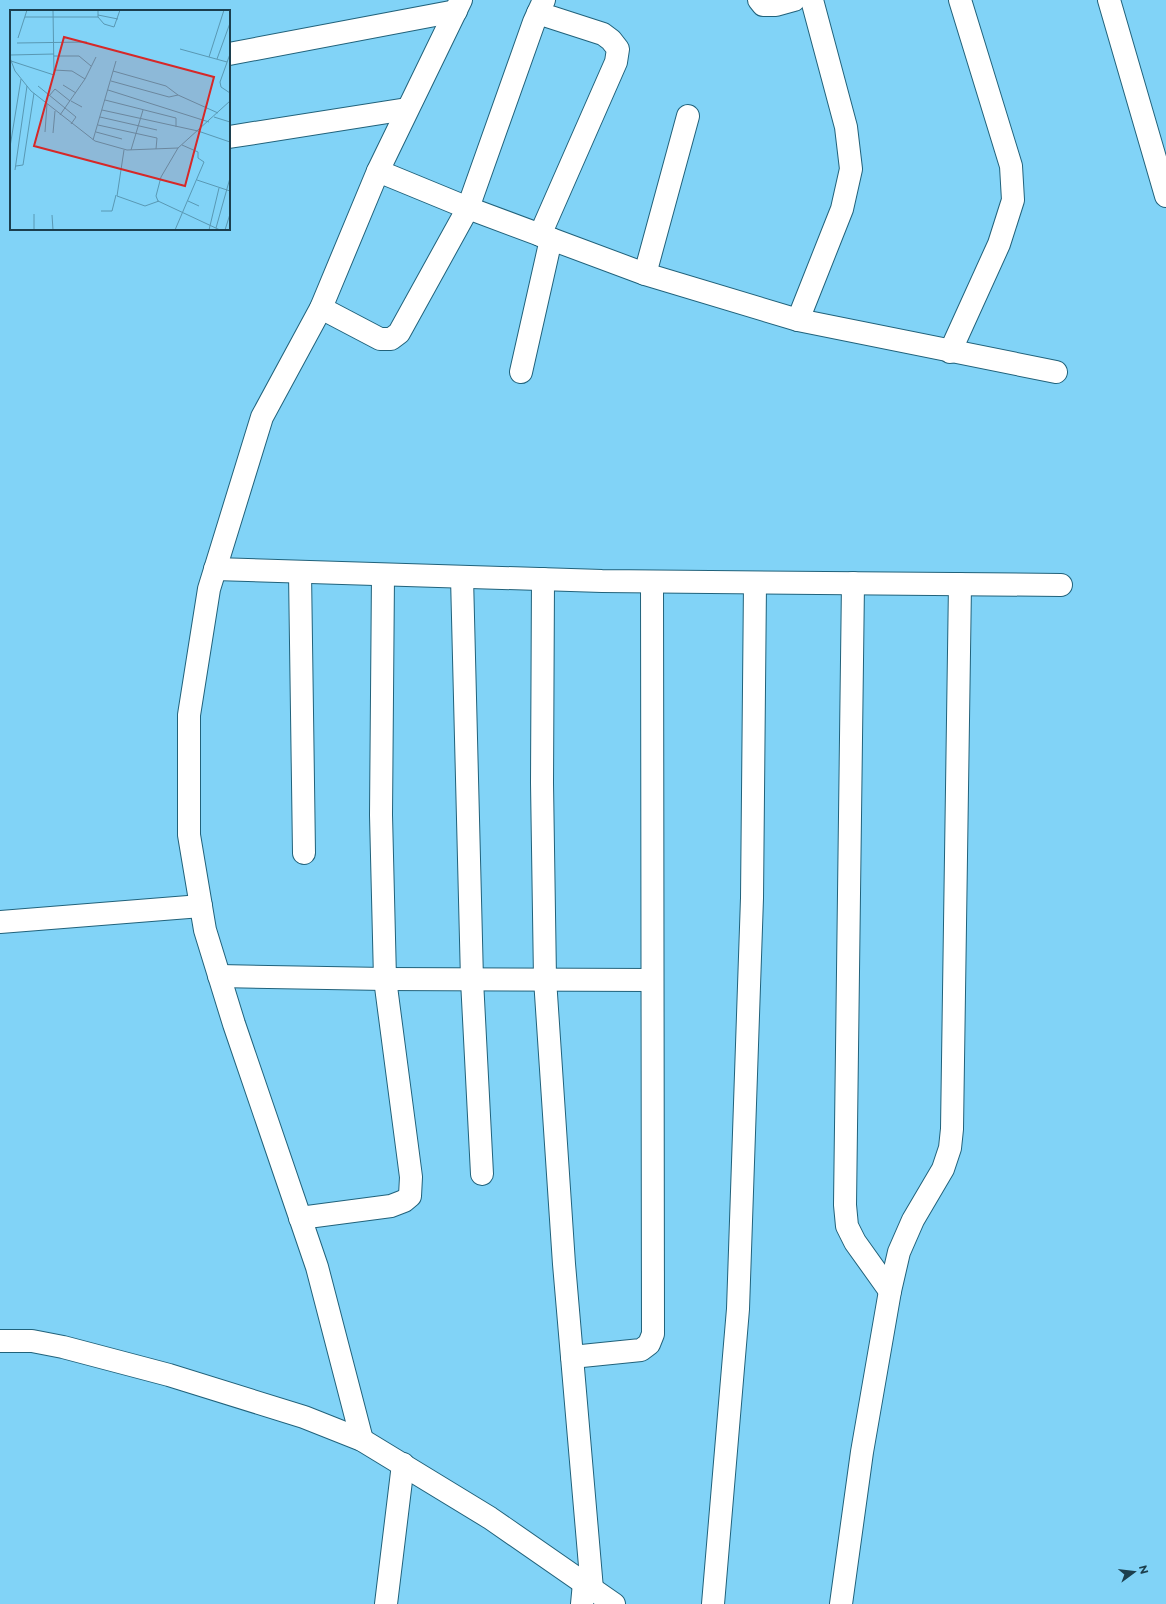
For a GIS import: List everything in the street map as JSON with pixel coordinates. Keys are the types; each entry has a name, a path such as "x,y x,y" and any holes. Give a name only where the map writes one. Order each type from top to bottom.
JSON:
{"street":[{"path":"759,0 763,5 776,6 794,0"},
{"path":"798,320 842,209 851,169 846,127 812,0"},
{"path":"950,352 999,244 1013,200 1011,166 960,0"},
{"path":"1109,0 1166,196"},
{"path":"230,54 458,6"},
{"path":"362,1440 317,1267 234,1024 205,930 189,835 189,715 209,589 262,417 321,308 378,171 458,6"},
{"path":"321,308 380,339 391,339 400,333 468,208 541,7 603,34 611,40 618,49 616,62 545,237 521,372"},
{"path":"230,137 407,109"},
{"path":"645,274 688,116"},
{"path":"378,171 468,208 645,274 798,320 950,352 1056,372"},
{"path":"215,569 652,582 1061,585"},
{"path":"300,572 304,853"},
{"path":"300,1218 390,1206 404,1201 410,1196 411,1177 385,979 381,815 383,575"},
{"path":"462,577 472,980 482,1174"},
{"path":"543,579 542,783 545,980 572,1357 586,1592"},
{"path":"572,1357 641,1350 649,1344 653,1334 652,582"},
{"path":"713,1604 738,1309 752,898 755,582"},
{"path":"853,584 845,1205 847,1226 855,1242 890,1291"},
{"path":"841,1604 862,1452 890,1291 899,1252 913,1220 943,1169 950,1148 952,1129 960,584"},
{"path":"0,922 201,906"},
{"path":"219,976 472,980 652,980"},
{"path":"0,1341 32,1341 63,1347 169,1375 304,1417 362,1440 490,1518 586,1592 614,1604"},
{"path":"386,1604 403,1464"}]}
